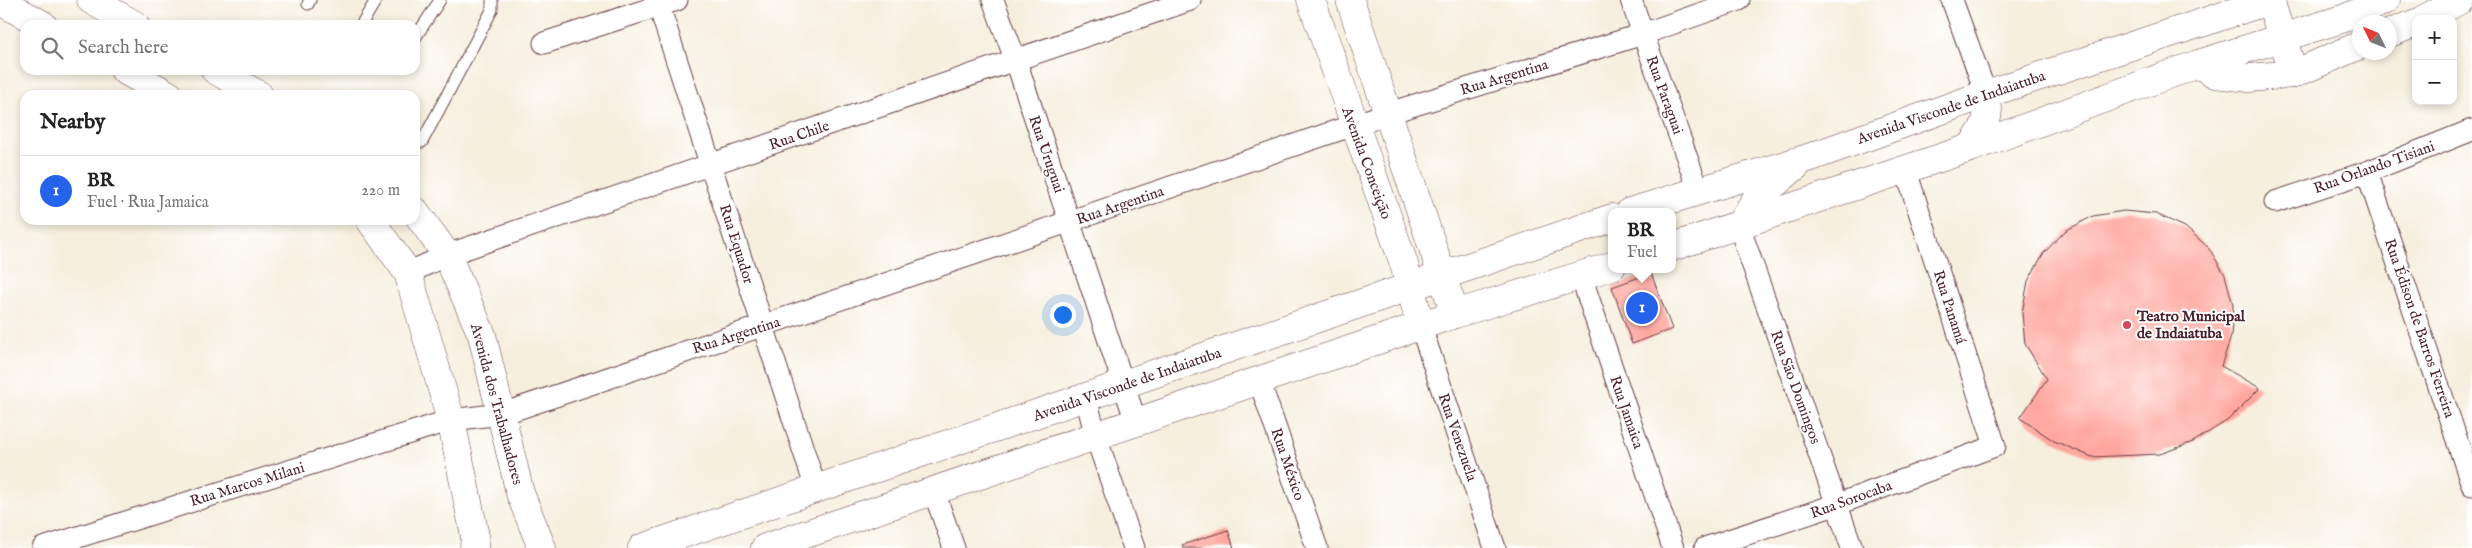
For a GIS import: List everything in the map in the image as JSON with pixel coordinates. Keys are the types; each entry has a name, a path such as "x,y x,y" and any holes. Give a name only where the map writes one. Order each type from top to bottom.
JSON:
{"main road":[{"path":"91,0 127,20"},
{"name":"Avenida Conceição","path":"1311,0 1410,288 1421,327"},
{"path":"1350,0 1455,314"},
{"path":"2270,0 2294,74"},
{"name":"Avenida Visconde de Indaiatuba","path":"1642,208 1698,189 1808,158 1986,94 2270,0"},
{"path":"1676,246 1739,226 1905,168 1970,148 2198,64 2345,18 2386,0"},
{"path":"2432,15 2460,0"},
{"path":"0,1 34,20"},
{"path":"2397,30 2412,24"},
{"path":"2198,64 2215,74 2249,78 2294,74 2352,49"},
{"path":"133,75 160,90"},
{"path":"224,75 250,90"},
{"path":"1970,148 1988,120 1990,107 1986,94"},
{"path":"1739,226 1756,199 1808,158"},
{"name":"Avenida dos Trabalhadores","path":"420,219 447,255 482,335 520,493 542,548"},
{"name":"Avenida Visconde de Indaiatuba","path":"642,548 1608,219"},
{"path":"374,225 408,273 451,420 475,536 474,548"},
{"path":"772,547 933,489 1096,437 1455,314 1608,267"}],"street":[{"name":"Rua Uruguai","path":"993,0 1016,61 1136,422"},
{"name":"Rua Chile","path":"408,273 447,255 1190,0"},
{"name":"Rua Paraguai","path":"1631,0 1698,189"},
{"name":"Rua Argentina","path":"451,420 502,414 1354,126 1389,112 1643,34 1739,0"},
{"path":"1952,0 1986,94"},
{"path":"544,44 664,2"},
{"name":"Rua Equador","path":"664,2 711,165 816,489"},
{"name":"Rua Orlando Tisiani","path":"2275,202 2367,172 2472,130"},
{"name":"Rua Panamá","path":"1905,168 1996,446"},
{"name":"Rua Édison de Barros Ferreira","path":"2367,172 2472,484"},
{"name":"Rua São Domingos","path":"1739,226 1852,548"},
{"name":"Rua Jamaica","path":"1581,276 1673,548"},
{"name":"Rua Venezuela","path":"1421,327 1495,548"},
{"name":"Rua México","path":"1258,380 1317,548"},
{"path":"1086,398 1096,437 1134,548"},
{"name":"Rua Marcos Milani","path":"43,548 451,420"},
{"name":"Rua Sorocaba","path":"1705,548 1838,504 1996,446"},
{"path":"933,489 954,548"}],"lane":[{"path":"364,20 376,0"},
{"path":"420,30 440,0"},
{"path":"422,142 492,10 492,0"}],"building":[{"name":"Teatro Municipal de Indaiatuba","path":"2124,211 2156,214 2185,227 2209,248 2225,275 2233,305 2231,337 2221,366 2260,388 2228,420 2193,442 2160,454 2092,457 2054,441 2020,418 2047,379 2025,344 2022,313 2028,281 2043,254 2065,231 2093,216"},
{"path":"1651,273 1672,329 1632,344 1612,287"},
{"path":"1228,530 1234,548 1183,548 1182,545"}],"place":[{"name":"BR","path":"1642,308"},
{"name":"Teatro Municipal de Indaiatuba","path":"2127,325"}]}
